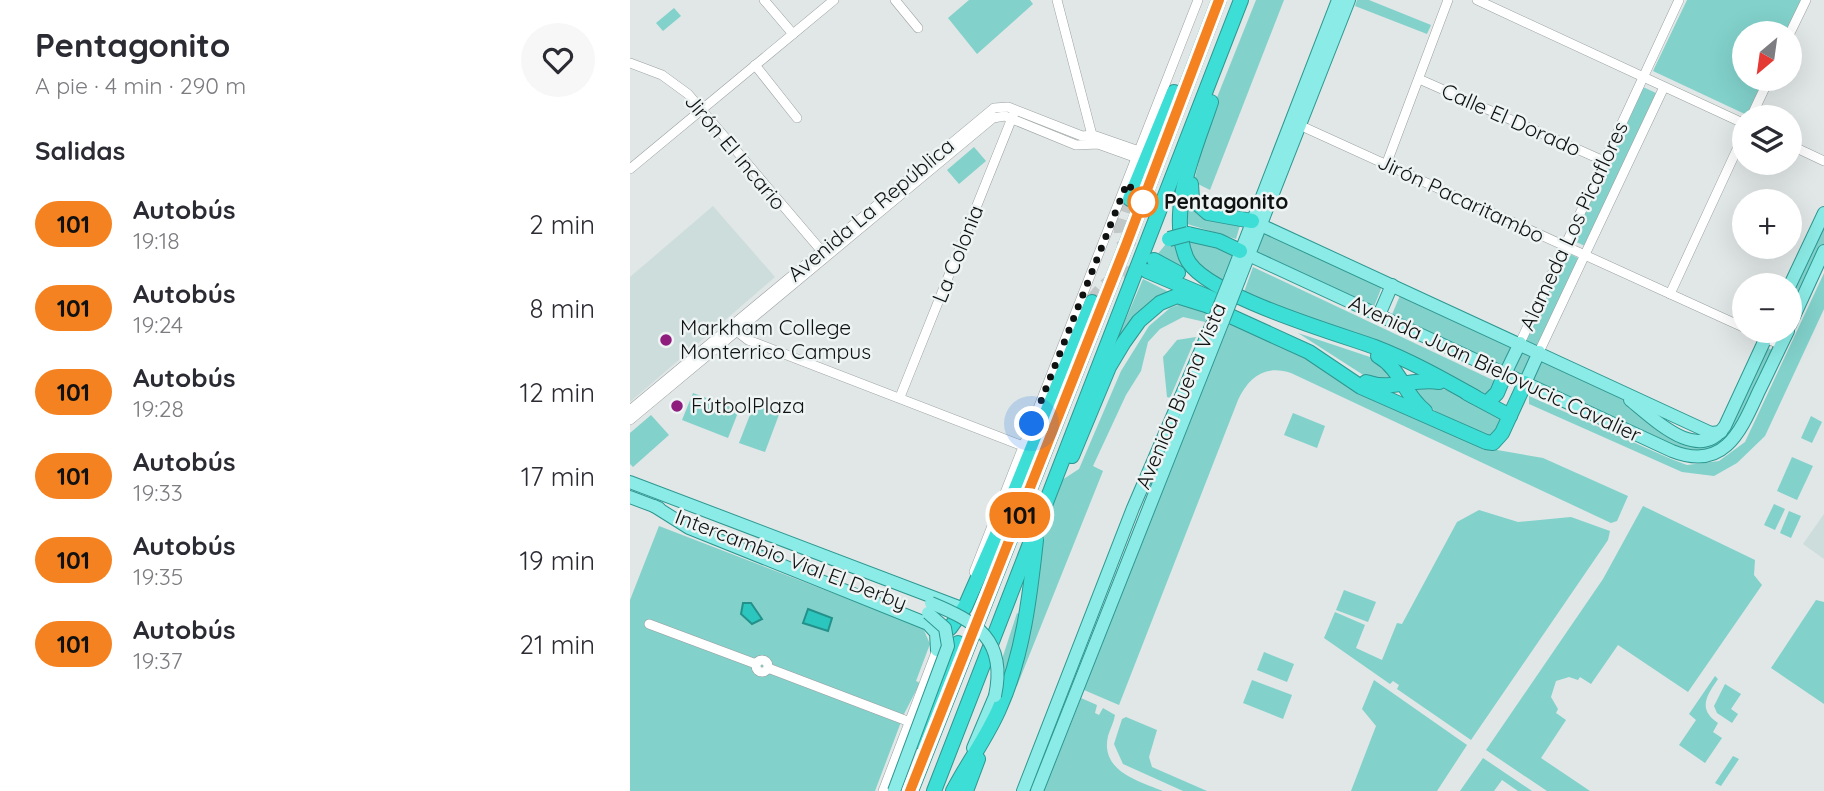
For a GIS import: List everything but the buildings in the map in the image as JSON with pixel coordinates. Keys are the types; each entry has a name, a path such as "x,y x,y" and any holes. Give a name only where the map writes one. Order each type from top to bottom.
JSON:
{"highway":[{"path":"911,791 1126,245 1219,0"},
{"path":"934,791 1241,0"},
{"path":"1130,199 1196,41 1207,30"},
{"path":"1224,43 1191,196 1196,205 1208,213 1257,223"},
{"path":"1212,97 1181,210 1182,243 1193,269 1216,285 1282,315 1376,348 1510,416"},
{"path":"1120,310 1137,271 1153,249 1169,239 1188,234 1212,239 1245,253"},
{"path":"1466,434 1419,406 1405,383 1389,362 1379,356 1300,330 1151,266 1298,339 1369,384 1383,386 1405,383 1425,380 1438,382 1481,399 1497,393 1505,374"},
{"path":"1053,482 1069,464 1110,367 1124,342 1139,321 1160,303 1177,296 1206,305 1309,352 1361,387 1466,434 1493,443 1502,433 1525,383"},
{"path":"950,628 965,607 1002,523 1092,302"},
{"path":"966,791 1004,697 1022,636 1038,520"},
{"path":"896,791 917,726 980,595 994,578"},
{"path":"953,791 990,728"}],"main road":[{"name":"Avenida Buena Vista","path":"1296,123 1338,0"},
{"name":"Avenida Buena Vista","path":"1037,791 1162,475 1219,319 1296,123 1349,0"},
{"path":"1796,273 1824,213"},
{"name":"Avenida Juan Bielovucic Cavalier","path":"1257,223 1616,388 1682,439 1703,440 1721,432 1763,343"},
{"path":"1802,299 1824,251"},
{"name":"Avenida Juan Bielovucic Cavalier","path":"1245,253 1680,455 1703,456 1720,450 1736,438 1781,345"},
{"path":"1379,315 1392,285"},
{"name":"Avenida Buena Vista","path":"1023,791 1149,469 1219,319"},
{"name":"Alameda Los Picaflores","path":"1505,374 1520,343"},
{"name":"Alameda Los Picaflores","path":"1525,383 1539,352"},
{"path":"1149,469 1162,475"},
{"path":"630,482 960,607"},
{"path":"630,497 654,506 689,528 928,624 936,633 937,650"},
{"name":"Intercambio Vial El Derby","path":"654,506 930,608"},
{"path":"718,516 746,533 930,608 967,619 988,640 996,653 998,668 995,695 962,774"},
{"path":"896,791 948,646 944,628 930,608"}],"street":[{"path":"764,0 793,34"},
{"path":"895,0 918,28"},
{"path":"1057,0 1093,140"},
{"path":"883,791 917,726 937,650 960,607 1198,0"},
{"path":"1386,165 1448,0"},
{"path":"1477,0 1732,118"},
{"name":"Alameda Los Picaflores","path":"1520,343 1679,0"},
{"path":"1795,21 1805,0"},
{"path":"630,169 828,2"},
{"name":"Jirón El Incario","path":"630,63 669,80 702,109 824,255"},
{"path":"755,65 797,118"},
{"name":"Calle El Dorado","path":"1419,79 1604,162"},
{"name":"Alameda Los Picaflores","path":"1539,352 1664,86"},
{"name":"Avenida La República","path":"630,419 989,111 1000,107 1014,114"},
{"path":"1014,114 1138,154"},
{"name":"La Colonia","path":"901,397 1014,114"},
{"name":"Jirón Pacaritambo","path":"1296,123 1732,322"},
{"path":"1802,151 1824,161"},
{"path":"1670,294 1732,160"},
{"path":"734,329 748,340 1023,446"},
{"name":"Avenida La República","path":"630,410 734,329"},
{"path":"649,624 756,664 760,672 768,668 917,726"}],"shaded area":[{"path":"969,0 1030,0 1033,4 977,54 948,18"},
{"path":"1256,0 1284,0 1210,190 1194,182 1210,115"},
{"path":"1357,0 1369,0 1431,25 1427,34 1355,6"},
{"path":"1687,0 1802,0 1792,21 1732,21 1732,91 1758,91 1752,105 1732,105 1732,108 1653,71"},
{"path":"674,8 681,16 663,31 656,23"},
{"path":"1643,87 1656,93 1585,246 1572,240"},
{"path":"974,147 986,161 959,184 947,170"},
{"path":"1185,201 1241,222 1236,239 1184,223"},
{"name":"Markham College Monterrico Campus","path":"713,206 775,277 630,402 630,277"},
{"path":"1824,221 1824,245 1802,292 1802,273 1800,273"},
{"path":"1263,229 1383,284 1373,309 1254,253"},
{"path":"1185,240 1211,242 1238,253 1226,283 1200,267"},
{"path":"1177,242 1196,277 1156,256 1166,244"},
{"path":"1566,252 1580,259 1538,346 1526,340"},
{"path":"1253,267 1497,382 1490,398 1244,292"},
{"path":"1824,273 1824,309 1765,436 1737,463 1714,476 1682,472 1529,404 1529,396 1687,465 1719,461 1745,442 1791,343 1802,343 1802,320"},
{"path":"1143,279 1171,293 1118,337"},
{"path":"1401,293 1513,345 1505,368 1391,317"},
{"path":"1183,303 1198,306 1208,314 1205,322 1183,317 1160,329 1148,342 1141,371 1126,395 1093,466 1103,471 1017,686 1014,684 1040,532 1062,480 1079,469 1121,371 1149,326 1170,308"},
{"path":"1230,321 1312,358 1480,447 1543,458 1628,496 1617,521 1611,523 1291,373 1273,370 1265,372 1252,379 1238,400 1119,705 1084,690"},
{"path":"1298,333 1373,358 1398,380 1368,378"},
{"path":"1196,337 1170,398 1167,397 1163,357 1177,340"},
{"path":"1765,347 1775,351 1736,431 1710,450 1682,451 1530,382 1539,358 1618,396 1669,435 1714,440"},
{"path":"1524,350 1530,353 1530,360 1527,369 1520,376 1513,373 1512,367"},
{"path":"1432,385 1482,403 1502,417 1496,433 1489,437 1445,418 1426,404 1410,386"},
{"path":"693,393 739,410 728,438 682,420"},
{"path":"755,402 780,412 765,452 739,443"},
{"path":"1293,413 1325,426 1317,448 1284,435"},
{"path":"651,415 669,435 633,467 630,464 630,433"},
{"path":"1811,416 1822,422 1812,443 1801,438"},
{"path":"1792,457 1813,466 1797,500 1777,491"},
{"path":"1774,504 1785,509 1775,530 1764,525"},
{"path":"1643,506 1755,560 1754,575 1762,585 1688,692 1618,645 1591,684 1580,677 1578,680 1569,677 1556,681 1551,697 1558,709 1556,713 1566,720 1541,758 1590,791 1547,791 1486,750 1603,579"},
{"path":"1479,510 1518,522 1571,517 1610,531 1608,540 1471,740 1397,689 1399,685 1393,681 1390,684 1324,638 1335,612 1365,625 1356,648 1382,660 1397,623 1402,624 1457,522"},
{"path":"1789,511 1801,516 1791,538 1780,533"},
{"path":"1824,514 1824,559 1803,544"},
{"path":"659,526 923,628 930,644 916,681 920,683 904,714 875,791 630,791 630,600"},
{"path":"1344,590 1376,602 1368,622 1336,610"},
{"path":"1816,600 1824,602 1824,704 1771,668"},
{"path":"743,603 751,603 762,619 752,624 741,614"},
{"path":"808,609 832,618 828,631 803,623"},
{"path":"1017,613 1023,616 1003,684 1003,656"},
{"path":"1264,652 1294,664 1287,682 1257,670"},
{"path":"1715,676 1718,679 1708,696 1706,707 1718,723 1713,732 1722,738 1705,763 1679,745 1696,720 1689,714"},
{"path":"1252,680 1292,695 1283,719 1243,703"},
{"path":"1374,680 1467,745 1437,791 1351,791 1376,726 1362,709"},
{"path":"1725,684 1741,694 1731,709 1738,714 1732,723 1717,713 1714,706"},
{"path":"1081,698 1097,705 1095,713 1099,715 1103,708 1115,715 1107,748 1115,766 1123,773 1163,791 1044,791"},
{"path":"1126,717 1157,730 1149,757 1152,767 1207,791 1183,791 1123,764 1114,744 1122,719"},
{"path":"1733,756 1739,759 1721,786 1715,783"},
{"path":"1483,758 1532,791 1518,791 1502,780 1494,791 1460,791"}],"tunnel":[{"path":"1130,199 1122,222 1122,237 1131,248 1153,260"},
{"path":"1092,302 1108,283 1122,275 1146,271"}],"bus line":[{"name":"101","path":"910,791 1126,245 1219,0"}],"place":[{"name":"Pentagonito","path":"1143,202"},
{"name":"Markham College Monterrico Campus","path":"666,340"},
{"name":"FútbolPlaza","path":"677,406"}],"route":[{"path":"1032,424 1127,183 1143,202"}]}
